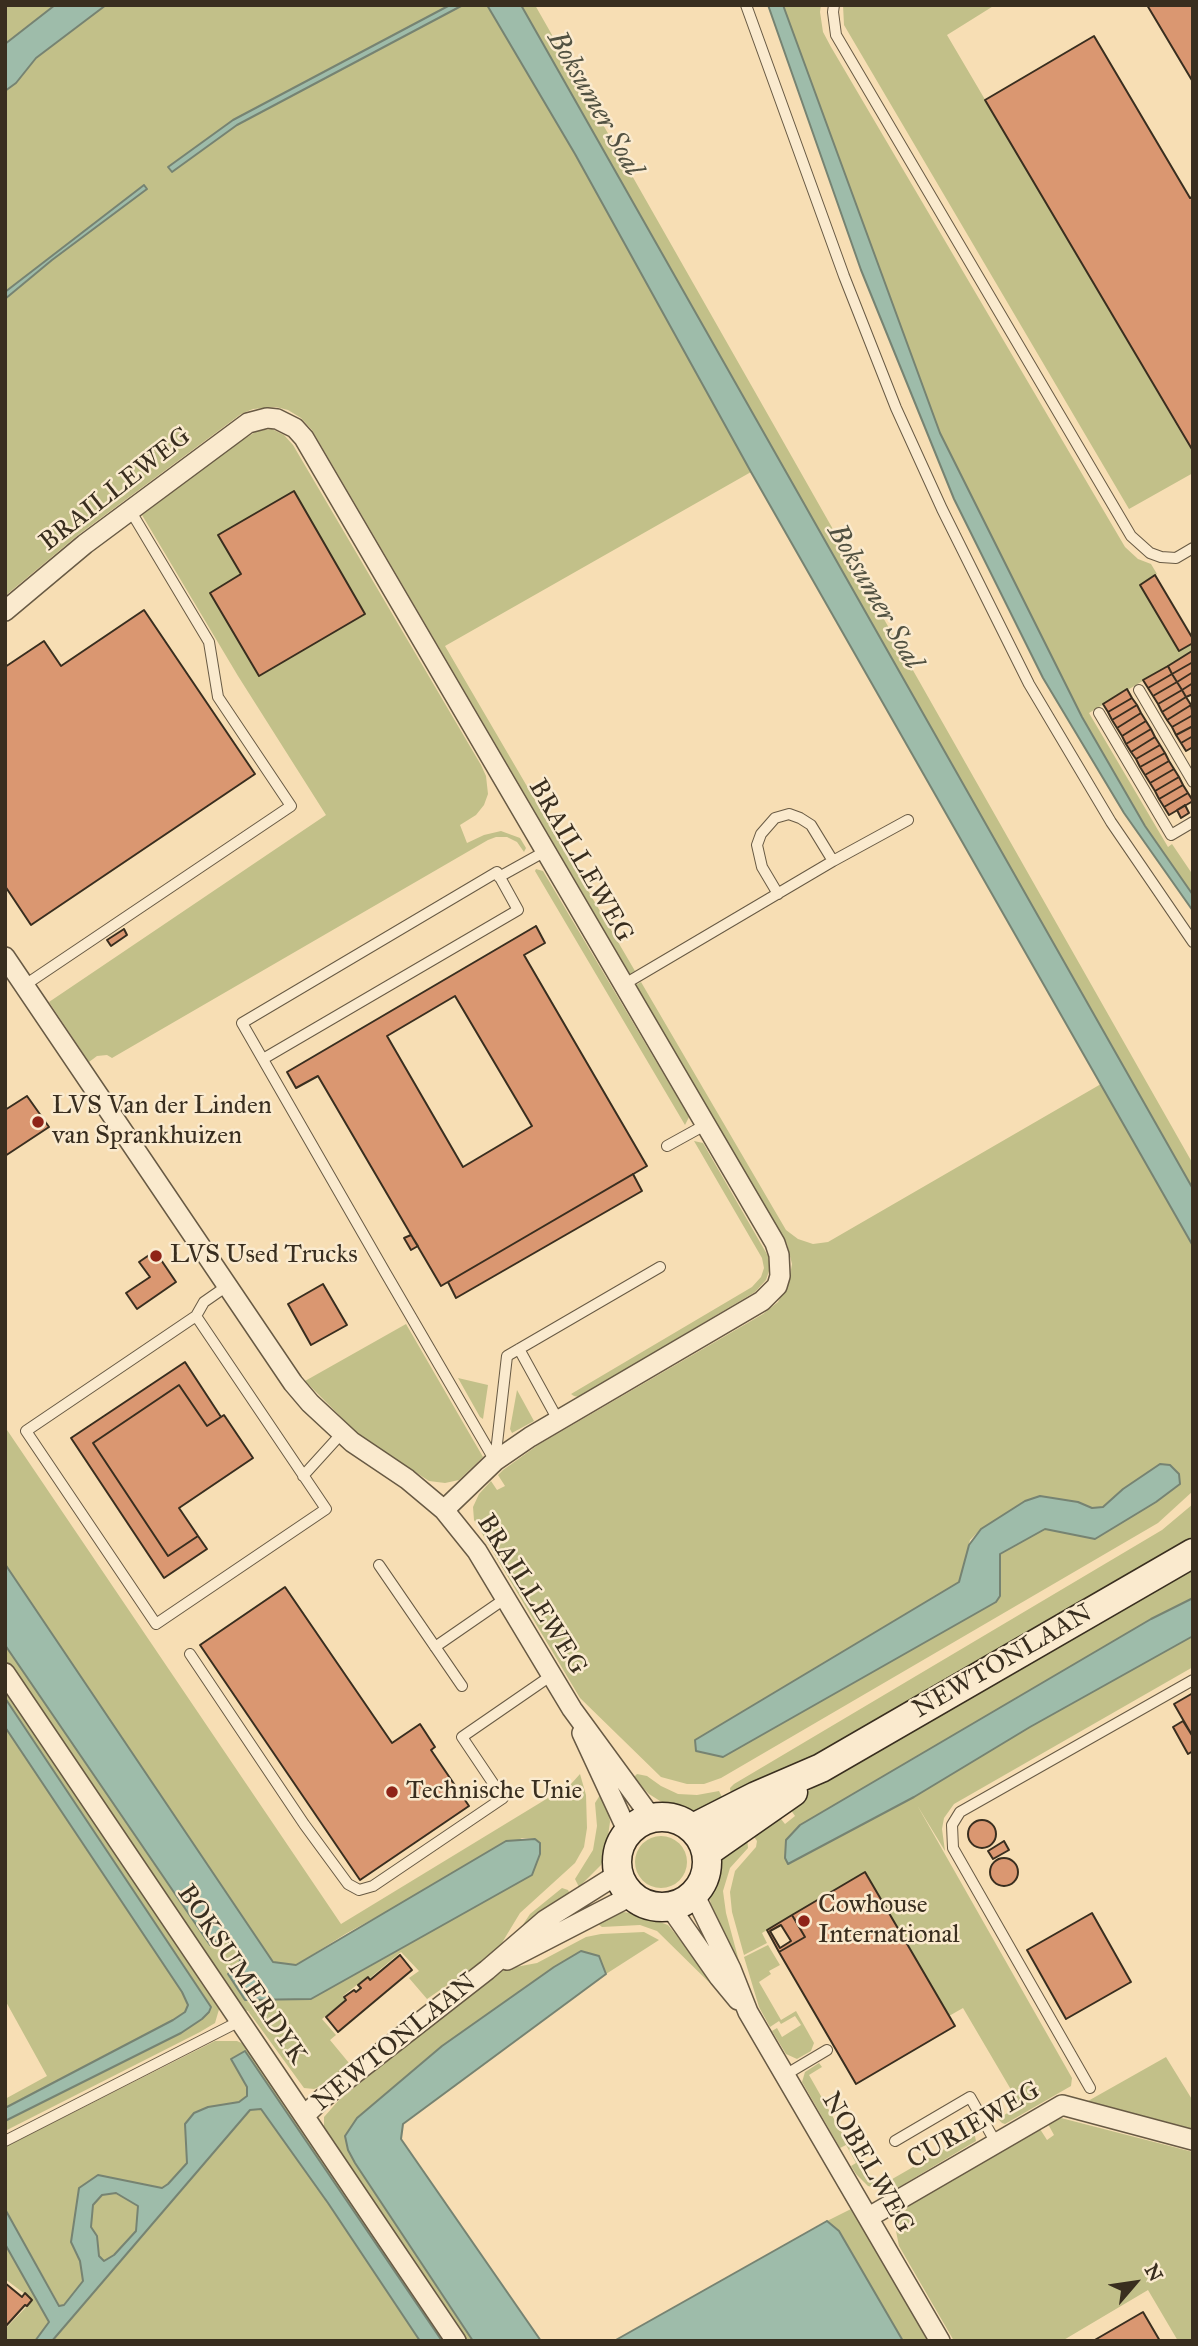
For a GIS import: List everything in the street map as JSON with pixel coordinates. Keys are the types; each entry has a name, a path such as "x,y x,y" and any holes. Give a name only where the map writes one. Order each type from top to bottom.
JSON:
{"street":[{"name":"BRAILLEWEG","path":"5,611 85,544 248,423 267,418 278,419 295,428 304,438 775,1243 781,1266 777,1286 762,1301 558,1420 495,1461 444,1510"},
{"name":"BRAILLEWEG","path":"5,957 293,1382 352,1442 407,1479 444,1510 477,1551 639,1824"},
{"name":"NEWTONLAAN","path":"700,1840 763,1814 821,1768 1190,1553"},
{"name":"BOKSUMERDYK","path":"5,1673 456,2341"},
{"name":"BRAILLEWEG","path":"572,1709 593,1760 639,1824"},
{"path":"666,1816 680,1820 700,1840 708,1867 703,1882 682,1901 657,1907 644,1904 624,1885 616,1860 619,1845 639,1824 666,1816"},
{"name":"NEWTONLAAN","path":"304,2116 545,1920 624,1885"},
{"name":"NOBELWEG","path":"682,1901 719,1977 748,2012"},
{"name":"NOBELWEG","path":"682,1901 731,1969 748,2012 940,2341"},
{"name":"CURIEWEG","path":"869,2217 1062,2105 1193,2140"}],"lane":[{"path":"746,5 853,300 896,408 942,509 1029,684 1111,822 1193,942"},
{"path":"834,5 832,12 836,35 1130,537 1150,553 1161,557 1176,558 1193,548"},
{"path":"24,985 291,806 218,697 209,642 130,510"},
{"path":"1139,690 1193,782"},
{"path":"1099,713 1171,835 1193,822"},
{"path":"778,894 762,867 757,845 761,834 775,818 789,814 811,825 834,860"},
{"path":"623,985 834,860 908,820"},
{"path":"499,877 544,852"},
{"path":"263,1059 518,910 497,872 242,1023 495,1461"},
{"path":"667,1146 705,1125"},
{"path":"495,1461 508,1356 660,1267"},
{"path":"196,1316 326,1509 156,1624 26,1431 196,1316 204,1301 228,1286"},
{"path":"519,1349 558,1420"},
{"path":"303,1476 342,1433"},
{"path":"379,1565 462,1686"},
{"path":"435,1647 506,1598"},
{"path":"190,1654 304,1824 348,1884 359,1890 373,1886 503,1798 462,1737 552,1675"},
{"path":"1090,2088 953,1849 952,1825 960,1812 1193,1680"},
{"path":"5,2141 240,2021"},
{"path":"785,2075 827,2050"},
{"path":"895,2141 970,2097 996,2143"}],"shaded area":[{"path":"9,5 55,5 5,44 5,8"},
{"path":"55,5 106,5 36,58 16,83 5,91 5,44"},
{"path":"106,5 450,5 233,120 169,167 237,125 463,5 487,5 575,154 751,472 445,646 635,971 630,974 312,430 301,418 288,410 276,407 253,409 241,414 78,535 5,596 5,299 144,185 5,292 5,91 16,83 36,58"},
{"path":"450,5 463,5 237,125 172,172 168,167 233,120"},
{"path":"487,5 521,5 1193,1189 1193,1246 751,472 575,154"},
{"path":"521,5 535,5 792,457 1193,1164 1193,1189"},
{"path":"768,5 783,5 940,433 1082,717 1145,826 1193,895 1193,911 1124,813 1043,678 954,499 861,270"},
{"path":"783,5 821,5 823,32 831,47 1125,547 1138,559 1151,564 1157,574 1140,585 1179,651 1193,643 1193,651 1089,713 1168,847 1172,844 1193,875 1193,895 1145,826 1082,717 940,433"},
{"path":"843,5 995,5 947,35 1193,453 1193,473 1129,509 844,25"},
{"path":"144,185 147,189 5,299 5,292"},
{"path":"272,429 284,435 293,445 481,765 486,776 488,794 476,815 460,825 467,843 501,831 520,838 526,848 524,852 517,842 507,837 488,840 112,1058 107,1055 97,1056 89,1062 49,1002 326,815 238,676 142,515 241,441 257,431"},
{"path":"535,871 543,871 689,1117 685,1125"},
{"path":"641,982 786,1230 798,1239 813,1244 828,1242 1101,1084 1193,1246 1193,1491 1158,1523 721,1778 704,1784 687,1784 661,1777 580,1698 474,1520 473,1507 479,1494 491,1481 497,1490 505,1486 498,1475 503,1470 538,1445 763,1314 778,1302 789,1281 792,1264 787,1244 636,985","holes":["1179,1484 1156,1502 1096,1538 1045,1529 1000,1554 998,1570 696,1751 695,1740 959,1582 970,1540 981,1529 1025,1501 1040,1496 1078,1502 1092,1508 1103,1507 1123,1489"]},
{"path":"694,1141 703,1143 768,1256 770,1268 766,1280 755,1292 579,1397 574,1396 571,1394 752,1287 761,1277 764,1268 762,1258"},
{"path":"406,1324 483,1457 459,1480 445,1483 429,1481 358,1434 305,1381"},
{"path":"458,1378 488,1385 483,1419 480,1417"},
{"path":"517,1390 534,1421 512,1433 510,1429"},
{"path":"5,1427 341,1924 571,1784 580,1774 586,1795 587,1828 584,1847 575,1863 520,1913 497,1951 427,1999 409,1978 419,1971 401,1952 343,1996 345,2000 322,2019 336,2035 330,2040 349,2063 324,2085 314,2089 304,2088 248,2011 239,2009 5,1662 5,1645 210,1945 221,1939 236,1947 241,1958 238,1966 245,1999 540,1843 535,1839 522,1838 347,1933 296,1965 273,1962 5,1564"},
{"path":"1160,1464 1170,1465 1179,1474 1180,1484 1095,1539 1045,1529 1000,1554 1000,1596 996,1602 723,1757 696,1751 695,1740 959,1582 969,1545 981,1529 1025,1501 1040,1496 1078,1502 1092,1508 1103,1507 1123,1489"},
{"path":"1193,1504 1193,1537 774,1782 731,1796 730,1788 734,1784 1162,1530"},
{"path":"5,1564 273,1962 296,1965 506,1841 535,1839 540,1843 540,1854 532,1875 311,1999 245,2000 228,1974 238,1966 241,1958 236,1947 221,1939 210,1945 5,1645"},
{"path":"1193,1564 1193,1598 1151,1619 800,1825 786,1841 859,1826 1193,1636 1193,1667 954,1804 944,1818 942,1829 945,1851 917,1805 1072,2078 1071,2086 1005,2124 998,2119 1020,2105 963,2008 949,2016 865,1872 762,1933 767,1943 744,1955 732,1912 730,1892 735,1871 756,1847 757,1841 752,1834 777,1814 785,1824 795,1816 788,1806 825,1779"},
{"path":"1193,1598 1193,1636 1030,1727 914,1797 788,1864 785,1858 786,1840 800,1825 1151,1619"},
{"path":"5,1686 220,2006 215,2023 200,2032 5,2131 5,2121 181,2033 202,2019 211,2007 5,1698"},
{"path":"5,1698 211,2007 202,2019 181,2033 5,2121 5,2108 173,2020 185,2012 188,2005 182,1992 5,1727"},
{"path":"5,1727 182,1992 188,2005 185,2012 173,2020 5,2108 5,2099 47,2076 5,2000"},
{"path":"637,1774 647,1776 678,1794 697,1795 719,1791 725,1803 702,1812 683,1810 649,1794 633,1778"},
{"path":"600,1795 609,1811 606,1850 601,1865 579,1887 575,1879 593,1850 597,1826 595,1803"},
{"path":"661,1836 671,1838 679,1844 685,1852 685,1872 679,1880 671,1886 661,1888 651,1886 643,1880 637,1872 635,1862 637,1852 643,1844 651,1838"},
{"path":"747,1838 748,1848 730,1868 723,1891 726,1913 743,1976 711,1907 710,1899 722,1860"},
{"path":"562,1888 570,1894 520,1929 530,1914"},
{"path":"609,1914 638,1914 668,1925 721,1989 719,1992 657,1931 640,1925 602,1927 598,1924"},
{"path":"644,1932 659,1940 606,1974 599,1956 554,1967 442,2046 357,2118 345,2136 355,2163 473,2341 464,2341 324,2130 324,2117 339,2100 505,1969 537,1963 586,1937"},
{"path":"768,1945 780,1965 769,1971 771,1974 759,1982 781,2020 796,2011 814,2043 811,2051 797,2059 786,2054 772,2031 777,2028 782,2037 801,2025 795,2016 770,2027 759,2007 744,1957"},
{"path":"581,1951 599,1956 606,1974 403,2124 401,2139 541,2341 473,2341 355,2163 345,2136 357,2118 442,2046"},
{"path":"215,2041 237,2041 246,2045 448,2341 442,2341 245,2052 231,2059 247,2087 248,2096 239,2102 208,2107 185,2124 187,2163 168,2184 162,2188 98,2176 71,2242 80,2261 83,2281 64,2305 60,2306 5,2209 5,2147"},
{"path":"245,2051 442,2341 420,2341 328,2203 261,2109 250,2110 52,2341 35,2341 49,2322 5,2244 5,2209 59,2306 64,2305 83,2281 80,2261 71,2242 79,2188 98,2175 162,2188 168,2184 187,2163 185,2124 194,2113 208,2107 239,2102 247,2096 247,2087 231,2059","holes":["116,2193 138,2206 136,2231 114,2255 104,2261 99,2256 97,2236 91,2227 93,2205 102,2195"]},
{"path":"1166,2057 1193,2101 1193,2129 1088,2101"},
{"path":"819,2063 822,2067 809,2075 863,2170 871,2177 887,2182 974,2132 976,2141 899,2187 884,2190 868,2186 856,2174 851,2166 856,2163 846,2145 840,2148 802,2082 805,2072"},
{"path":"261,2109 328,2203 420,2341 52,2341 250,2110"},
{"path":"1061,2118 1193,2152 1193,2341 1178,2341 1148,2290 1062,2341 954,2341 899,2246 896,2231 900,2216 910,2205 1040,2129 1047,2140 1054,2135 1048,2124"},
{"path":"116,2193 138,2206 136,2231 114,2255 104,2261 99,2256 97,2236 91,2227 93,2205 102,2195"},
{"path":"851,2209 928,2341 903,2341 839,2232 827,2221"},
{"path":"827,2221 839,2231 903,2341 614,2341"},
{"path":"5,2244 49,2322 35,2341 5,2341 5,2329 33,2300 5,2279"}],"building":[{"path":"1147,5 1193,5 1193,82"},
{"path":"1094,36 1190,198 1193,197 1193,451 985,100"},
{"path":"294,491 365,614 259,676 210,593 241,574 218,535"},
{"path":"1155,575 1193,639 1193,643 1179,651 1140,585"},
{"path":"144,610 255,774 31,925 5,886 5,667 44,641 61,666"},
{"path":"1192,651 1193,662 1172,674 1168,666"},
{"path":"1193,662 1193,672 1177,682 1172,674"},
{"path":"1168,666 1172,674 1148,688 1143,680"},
{"path":"1193,672 1193,683 1182,690 1177,682"},
{"path":"1172,674 1177,682 1153,696 1148,688"},
{"path":"1177,682 1182,690 1158,704 1153,696"},
{"path":"1193,683 1193,694 1186,697 1182,690"},
{"path":"1127,689 1132,698 1108,712 1103,704"},
{"path":"1182,690 1186,697 1162,712 1158,704"},
{"path":"1186,697 1191,705 1167,720 1162,712"},
{"path":"1132,698 1137,705 1112,720 1108,712"},
{"path":"1137,705 1141,713 1117,728 1112,720"},
{"path":"1191,705 1193,715 1172,727 1167,720"},
{"path":"1141,713 1146,721 1122,736 1117,728"},
{"path":"1193,715 1193,726 1176,735 1172,727"},
{"path":"1146,721 1151,729 1126,744 1122,736"},
{"path":"1193,726 1193,736 1181,743 1176,735"},
{"path":"1151,729 1155,737 1131,752 1126,744"},
{"path":"1193,736 1193,747 1186,751 1181,743"},
{"path":"1155,737 1160,745 1136,759 1131,752"},
{"path":"1160,745 1165,753 1140,767 1136,759"},
{"path":"1165,753 1169,761 1145,775 1140,767"},
{"path":"1169,761 1174,769 1150,783 1145,775"},
{"path":"1174,769 1179,777 1155,791 1150,783"},
{"path":"1179,777 1183,785 1159,799 1155,791"},
{"path":"1183,785 1188,793 1164,807 1159,799"},
{"path":"1188,793 1193,801 1169,815 1164,807"},
{"path":"1185,805 1189,813 1181,818 1177,810"},
{"path":"536,926 545,943 524,955 647,1166 441,1286 318,1076 296,1088 287,1072","holes":["455,996 532,1126 463,1167 387,1036"]},
{"path":"124,929 127,935 111,946 107,940"},
{"path":"27,1096 49,1127 5,1156 5,1110"},
{"path":"633,1174 642,1191 456,1298 448,1282"},
{"path":"411,1235 418,1246 411,1250 404,1238"},
{"path":"155,1251 176,1282 137,1309 126,1293 150,1277 139,1262"},
{"path":"323,1284 347,1325 311,1345 288,1304"},
{"path":"185,1362 221,1417 207,1426 179,1385 93,1443 168,1556 198,1536 207,1549 164,1578 71,1438"},
{"path":"179,1385 207,1426 224,1415 253,1458 179,1508 198,1536 168,1556 93,1443"},
{"path":"285,1587 392,1743 420,1724 435,1747 431,1750 469,1806 360,1880 200,1645"},
{"path":"1193,1693 1193,1737 1174,1704"},
{"path":"1183,1721 1193,1737 1193,1751 1188,1754 1173,1727"},
{"path":"982,1820 992,1824 996,1834 992,1844 982,1848 972,1844 968,1834 972,1824"},
{"path":"1004,1841 1009,1850 993,1859 988,1851"},
{"path":"1004,1858 1014,1862 1018,1872 1014,1882 1004,1886 994,1882 990,1872 994,1862"},
{"path":"865,1872 955,2026 856,2084 779,1952 805,1937 792,1915"},
{"path":"1092,1913 1131,1982 1066,2019 1027,1950"},
{"path":"792,1915 805,1937 779,1952 767,1930","holes":["781,1925 791,1941 780,1948 770,1931"]},
{"path":"400,1955 412,1970 338,2032 326,2017 346,2000 344,1997 361,1988 358,1985 368,1977 370,1980"},
{"path":"5,2283 22,2297 25,2293 32,2300 5,2327"},
{"path":"1143,2312 1160,2341 1093,2341"}],"place":[{"name":"LVS Van der Linden van Sprankhuizen","path":"38,1122"},
{"name":"LVS Used Trucks","path":"156,1256"},
{"name":"Technische Unie","path":"392,1792"},
{"name":"Cowhouse International","path":"804,1921"}],"water label":[{"name":"Boksumer Soal","path":"594,104"},
{"name":"Boksumer Soal","path":"874,597"}]}
